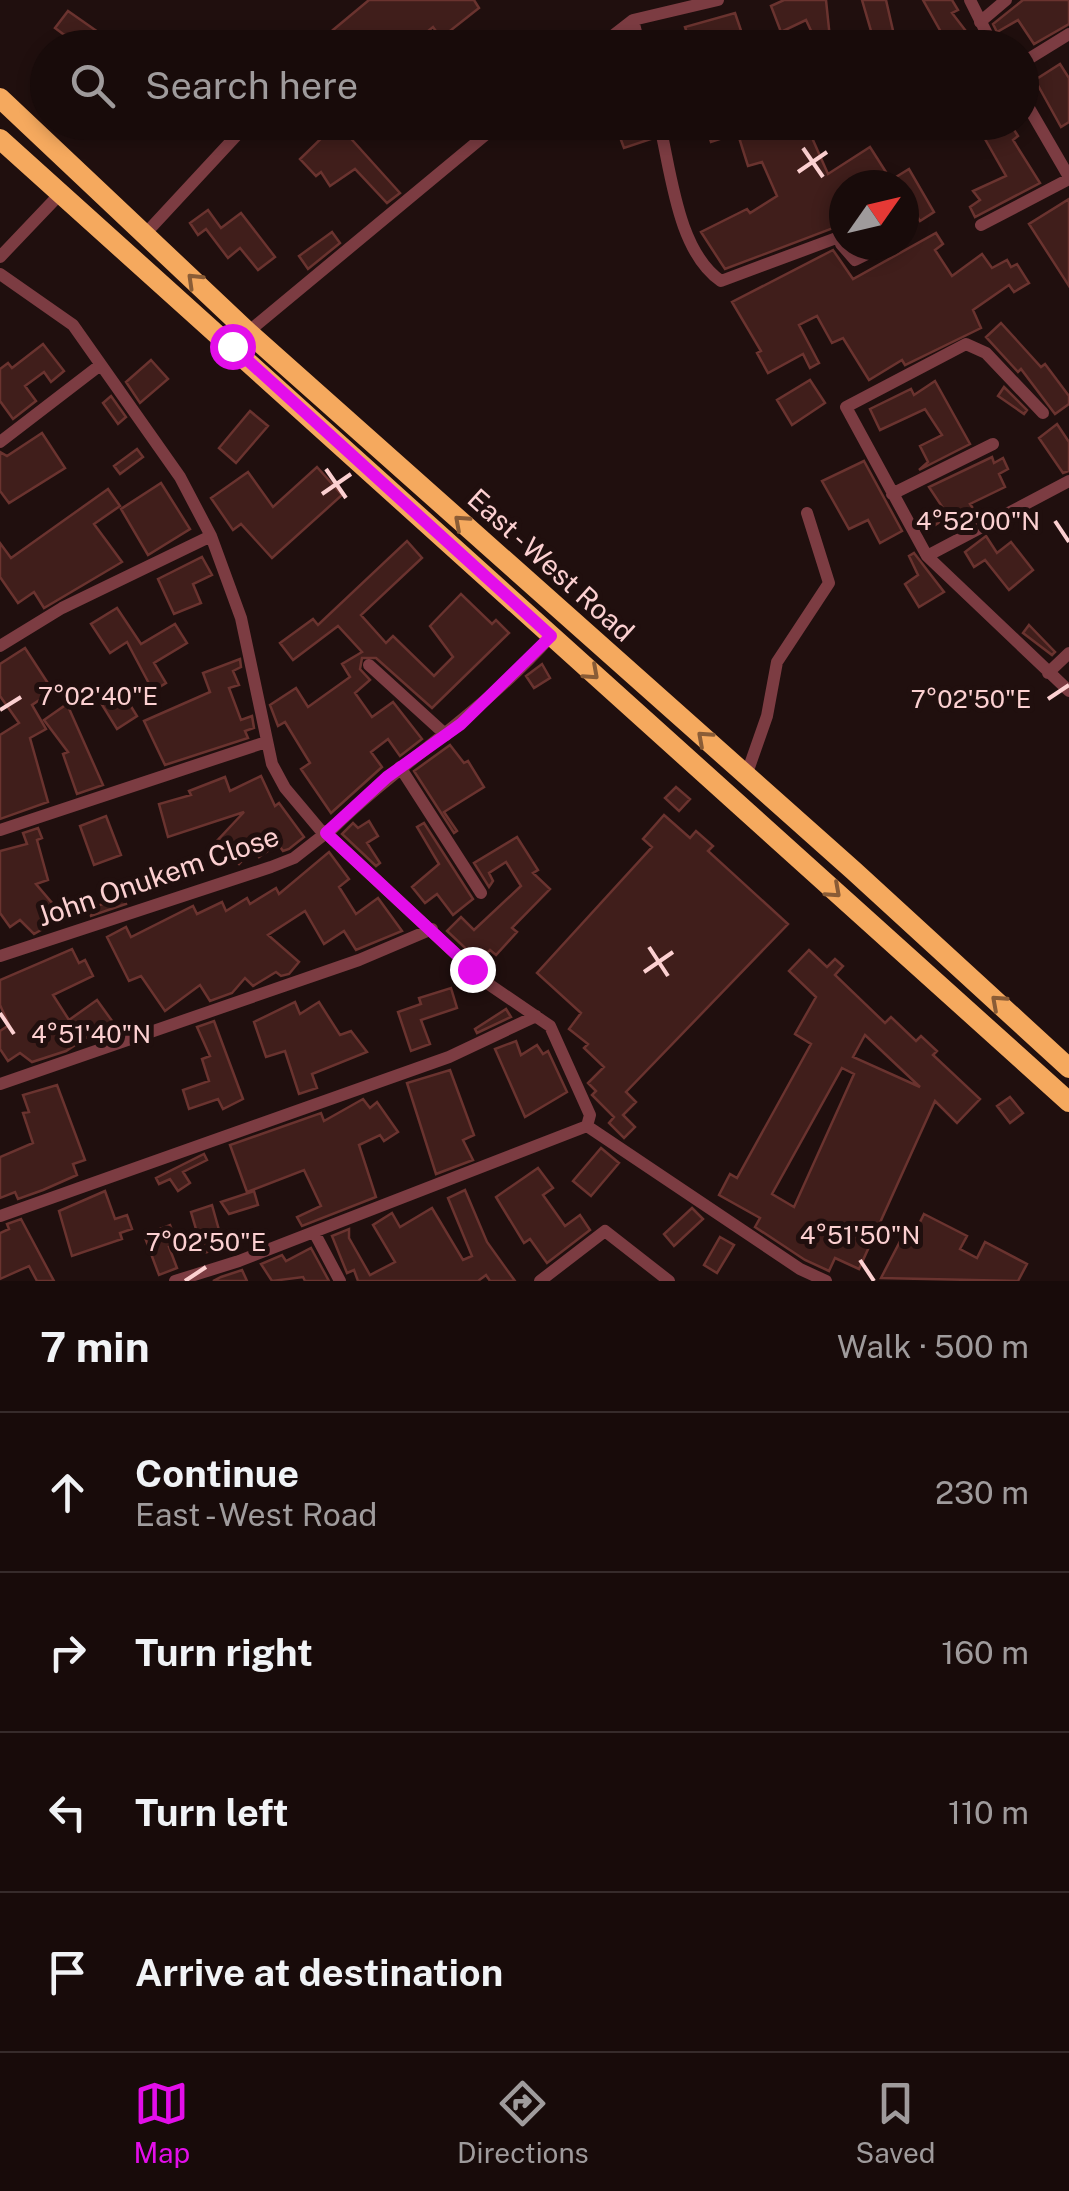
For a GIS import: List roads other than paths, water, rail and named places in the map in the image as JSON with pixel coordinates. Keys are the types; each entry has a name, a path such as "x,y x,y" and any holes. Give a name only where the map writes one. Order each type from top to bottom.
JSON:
{"main road":[{"name":"East - West Road","path":"0,98 30,126"},
{"name":"East - West Road","path":"0,139 1069,1102"},
{"name":"East - West Road","path":"45,140 248,332 1069,1068"}],"street":[{"path":"620,30 633,20 716,0"},
{"path":"970,0 984,30"},
{"path":"980,22 1006,0"},
{"path":"633,20 636,30"},
{"path":"1039,53 1069,34"},
{"path":"981,225 1069,178 1039,126"},
{"path":"146,233 232,140"},
{"path":"248,332 479,140"},
{"path":"663,140 685,224 704,260 721,280 829,239"},
{"path":"0,257 60,194"},
{"path":"0,274 65,317 156,439 212,536 241,618 266,742 285,788 326,833 487,983 550,1026 590,1116 586,1126 314,1232 175,1281"},
{"path":"1043,413 986,352 966,344 846,407 927,556 1069,690"},
{"path":"0,442 98,366"},
{"path":"892,494 993,444"},
{"path":"927,556 1069,481"},
{"path":"746,776 767,716 777,662 829,582 807,513"},
{"path":"0,646 62,608 212,536"},
{"name":"John Onukem Close","path":"0,956 294,858 400,767 446,735 551,636"},
{"path":"1048,673 1069,653"},
{"path":"369,665 446,735"},
{"path":"0,830 266,742"},
{"path":"400,767 481,892"},
{"path":"0,1084 359,960 432,928"},
{"path":"0,1216 355,1086 449,1057 536,1016"},
{"path":"586,1126 800,1269 826,1281"},
{"path":"540,1281 605,1231 669,1281"},
{"path":"314,1232 340,1281"}]}
